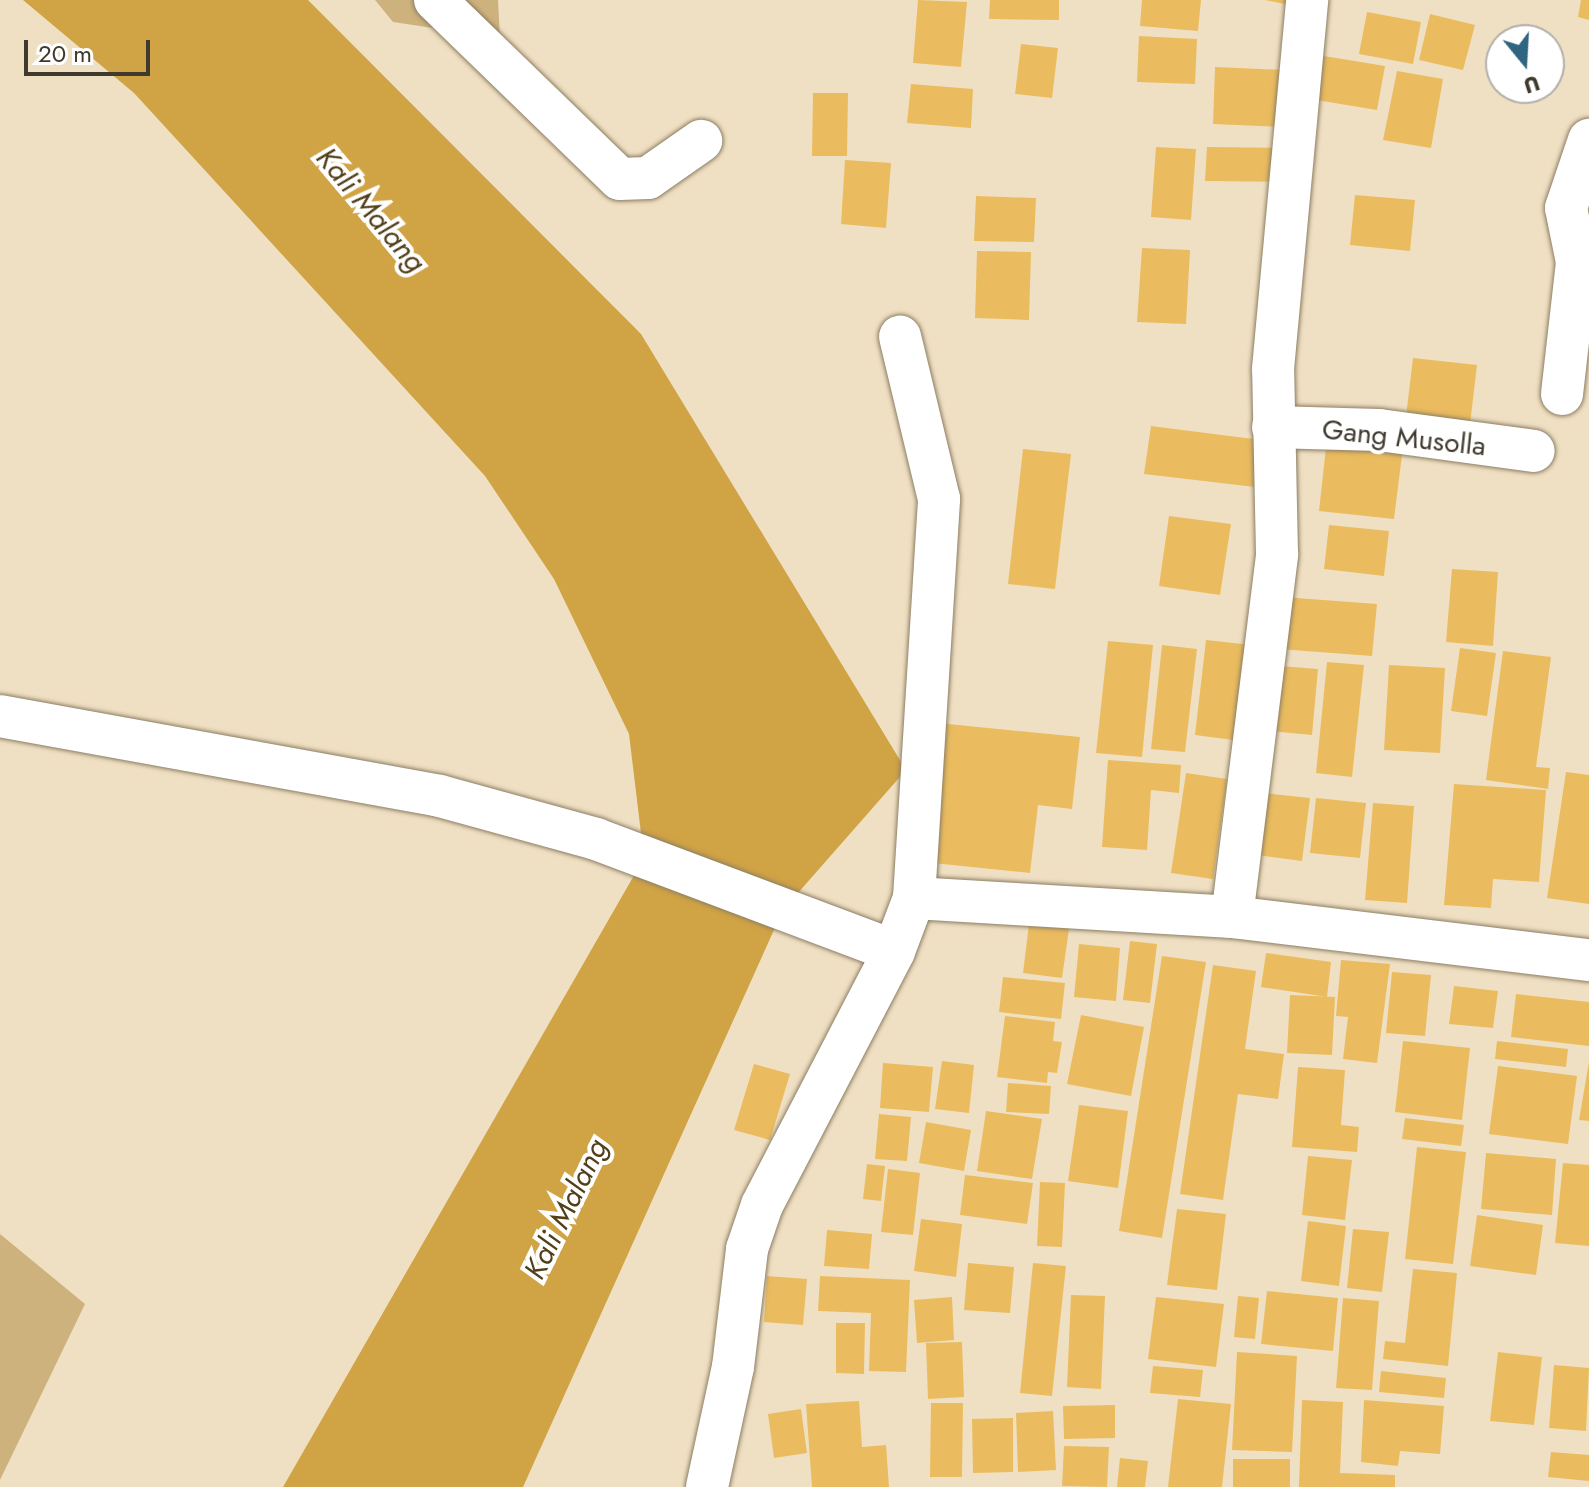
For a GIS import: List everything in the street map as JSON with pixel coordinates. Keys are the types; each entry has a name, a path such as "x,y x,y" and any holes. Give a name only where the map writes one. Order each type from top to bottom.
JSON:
{"street":[{"path":"435,0 620,179 648,178 701,141"},
{"path":"1232,917 1277,554 1273,427 1307,0"},
{"path":"1562,394 1577,262 1566,208 1589,140"},
{"path":"707,1487 733,1367 747,1249 792,1141 881,947 914,898 939,499 900,337"},
{"name":"Gang Musolla","path":"1273,427 1379,430 1534,451"},
{"path":"0,716 309,769 596,839 881,947"},
{"path":"914,898 1232,917 1589,960"}],"shaded area":[{"path":"375,0 498,0 500,38 393,22"},
{"path":"0,1234 85,1304 0,1480"}],"water":[{"path":"23,0 308,0 641,334 906,770 783,910 523,1487 283,1487 644,858 629,734 554,579 485,476 134,93","holes":["598,489 631,529 731,670"]}],"building":[{"path":"918,0 967,2 961,67 913,63"},
{"path":"990,0 1059,0 1059,20 989,19"},
{"path":"1142,0 1201,0 1198,31 1140,26"},
{"path":"1265,0 1301,0 1299,7"},
{"path":"1581,0 1589,0 1589,20 1578,17"},
{"path":"1367,12 1421,22 1413,64 1359,54"},
{"path":"1430,14 1475,25 1463,70 1419,60"},
{"path":"1139,36 1197,39 1195,84 1137,82"},
{"path":"1021,44 1058,48 1052,98 1015,94"},
{"path":"1312,54 1385,66 1377,110 1304,98"},
{"path":"1215,67 1286,70 1284,127 1213,124"},
{"path":"1397,71 1443,79 1431,148 1383,140"},
{"path":"911,84 973,89 971,128 907,123"},
{"path":"813,93 848,93 847,156 812,156"},
{"path":"1156,147 1196,149 1191,220 1151,217"},
{"path":"1207,147 1283,148 1282,182 1205,181"},
{"path":"845,160 891,163 886,228 841,224"},
{"path":"1355,195 1415,200 1410,251 1350,245"},
{"path":"976,196 1036,198 1034,242 974,241"},
{"path":"1142,248 1190,250 1186,324 1137,322"},
{"path":"977,251 1031,252 1029,320 975,318"},
{"path":"1413,358 1477,365 1469,433 1405,425"},
{"path":"1151,426 1261,440 1255,487 1144,474"},
{"path":"1327,438 1403,447 1394,519 1319,511"},
{"path":"1023,449 1071,454 1055,589 1008,584"},
{"path":"1169,516 1231,524 1220,595 1159,586"},
{"path":"1329,525 1389,531 1384,576 1324,569"},
{"path":"1452,569 1498,572 1493,646 1446,642"},
{"path":"1283,597 1377,604 1372,656 1279,649"},
{"path":"1206,640 1252,645 1241,741 1195,735"},
{"path":"1108,641 1153,645 1142,757 1096,753"},
{"path":"1162,645 1197,649 1185,752 1151,749"},
{"path":"1460,648 1496,653 1487,716 1451,711"},
{"path":"1503,651 1551,657 1536,767 1550,768 1548,789 1486,780"},
{"path":"1327,662 1364,665 1352,777 1316,773"},
{"path":"1267,665 1318,669 1312,735 1261,730"},
{"path":"1389,665 1445,668 1440,753 1384,750"},
{"path":"938,723 1080,737 1072,809 1038,805 1030,873 923,862"},
{"path":"1108,760 1181,765 1179,793 1151,790 1147,850 1102,847"},
{"path":"1566,772 1589,775 1589,904 1547,898"},
{"path":"1186,773 1227,779 1213,879 1171,873"},
{"path":"1454,784 1546,790 1539,882 1493,879 1491,908 1444,905"},
{"path":"1255,792 1310,798 1302,861 1248,854"},
{"path":"1316,798 1366,803 1360,858 1310,853"},
{"path":"1373,803 1414,806 1407,903 1365,900"},
{"path":"1029,924 1069,929 1062,978 1023,973"},
{"path":"1130,941 1157,944 1150,1003 1123,1000"},
{"path":"1079,944 1120,948 1116,1001 1074,997"},
{"path":"1266,953 1331,962 1327,997 1261,987"},
{"path":"1162,956 1206,962 1162,1238 1119,1231"},
{"path":"1341,960 1390,964 1377,1063 1343,1059 1348,1017 1336,1016"},
{"path":"1213,965 1256,971 1245,1049 1284,1054 1278,1099 1238,1094 1223,1200 1180,1194"},
{"path":"1392,972 1431,975 1425,1036 1386,1033"},
{"path":"1003,977 1065,983 1061,1019 999,1012"},
{"path":"1454,986 1498,991 1493,1028 1449,1024"},
{"path":"1516,994 1589,1002 1589,1046 1511,1037"},
{"path":"1290,995 1335,997 1332,1055 1287,1053"},
{"path":"1081,1015 1144,1027 1131,1096 1067,1084"},
{"path":"1005,1016 1055,1022 1053,1041 1062,1042 1057,1073 1048,1072 1047,1083 997,1077"},
{"path":"1403,1041 1470,1048 1462,1120 1395,1112"},
{"path":"1497,1041 1568,1049 1566,1067 1495,1059"},
{"path":"942,1061 974,1065 969,1113 935,1109"},
{"path":"1589,1062 1589,1121 1579,1120"},
{"path":"883,1063 933,1067 929,1112 880,1108"},
{"path":"754,1064 790,1074 770,1140 734,1130"},
{"path":"1498,1066 1577,1076 1568,1144 1489,1134"},
{"path":"1298,1067 1345,1070 1341,1125 1359,1127 1357,1152 1292,1147"},
{"path":"1008,1083 1051,1086 1049,1114 1006,1112"},
{"path":"1079,1105 1128,1111 1118,1188 1068,1181"},
{"path":"986,1111 1042,1119 1032,1179 977,1171"},
{"path":"879,1114 911,1117 907,1161 875,1159"},
{"path":"1405,1118 1464,1125 1461,1146 1402,1139"},
{"path":"926,1122 971,1130 964,1171 919,1163"},
{"path":"1417,1147 1466,1152 1453,1264 1405,1259"},
{"path":"1486,1153 1556,1159 1552,1215 1481,1209"},
{"path":"1308,1156 1352,1160 1345,1220 1302,1215"},
{"path":"1563,1163 1589,1165 1589,1246 1555,1243"},
{"path":"867,1164 885,1166 881,1201 863,1199"},
{"path":"888,1169 920,1173 913,1235 881,1232"},
{"path":"965,1175 1033,1183 1027,1224 960,1215"},
{"path":"1040,1182 1065,1183 1062,1247 1037,1246"},
{"path":"1177,1209 1226,1214 1217,1290 1167,1285"},
{"path":"1477,1215 1543,1225 1536,1275 1470,1266"},
{"path":"921,1219 962,1224 956,1277 914,1271"},
{"path":"1308,1221 1346,1226 1339,1286 1301,1281"},
{"path":"1353,1229 1389,1232 1382,1292 1347,1288"},
{"path":"827,1230 872,1234 869,1269 824,1266"},
{"path":"968,1263 1014,1267 1010,1313 964,1310"},
{"path":"1033,1263 1066,1266 1052,1396 1020,1393"},
{"path":"1413,1269 1457,1273 1448,1366 1383,1359 1385,1341 1405,1343"},
{"path":"767,1276 807,1279 803,1325 764,1322"},
{"path":"820,1276 910,1280 906,1372 869,1371 871,1313 818,1311"},
{"path":"1267,1291 1338,1298 1333,1351 1261,1344"},
{"path":"1071,1295 1105,1296 1101,1389 1067,1387"},
{"path":"1238,1296 1259,1298 1255,1339 1234,1337"},
{"path":"952,1297 954,1340 917,1343 914,1300"},
{"path":"1156,1297 1224,1304 1216,1367 1148,1359"},
{"path":"1343,1298 1379,1301 1372,1390 1336,1388"},
{"path":"836,1323 865,1323 864,1374 836,1373"},
{"path":"962,1342 964,1397 928,1399 926,1343"},
{"path":"1237,1352 1297,1356 1292,1452 1232,1450"},
{"path":"1498,1352 1542,1357 1534,1425 1490,1421"},
{"path":"1554,1365 1589,1368 1586,1431 1549,1428"},
{"path":"1153,1366 1203,1370 1200,1397 1150,1393"},
{"path":"1381,1371 1446,1378 1444,1398 1379,1392"},
{"path":"1178,1399 1231,1404 1222,1487 1168,1487"},
{"path":"1302,1400 1343,1402 1340,1473 1395,1475 1395,1487 1299,1487"},
{"path":"1364,1400 1444,1406 1440,1454 1400,1451 1398,1466 1361,1462"},
{"path":"859,1401 862,1447 886,1445 889,1487 812,1487 806,1404"},
{"path":"931,1403 963,1403 962,1477 930,1477"},
{"path":"1115,1405 1115,1438 1064,1439 1063,1406"},
{"path":"801,1409 807,1453 774,1458 768,1414"},
{"path":"1053,1411 1056,1470 1018,1472 1016,1413"},
{"path":"1013,1418 1013,1472 973,1473 972,1419"},
{"path":"1064,1446 1109,1447 1107,1487 1062,1486"},
{"path":"1551,1452 1589,1455 1589,1481 1548,1477"},
{"path":"1120,1458 1148,1461 1145,1487 1117,1487"},
{"path":"1233,1459 1290,1459 1290,1487 1233,1487"}],"waterway":[{"name":"Kali Malang","path":"607,494 786,746 740,841"}]}
